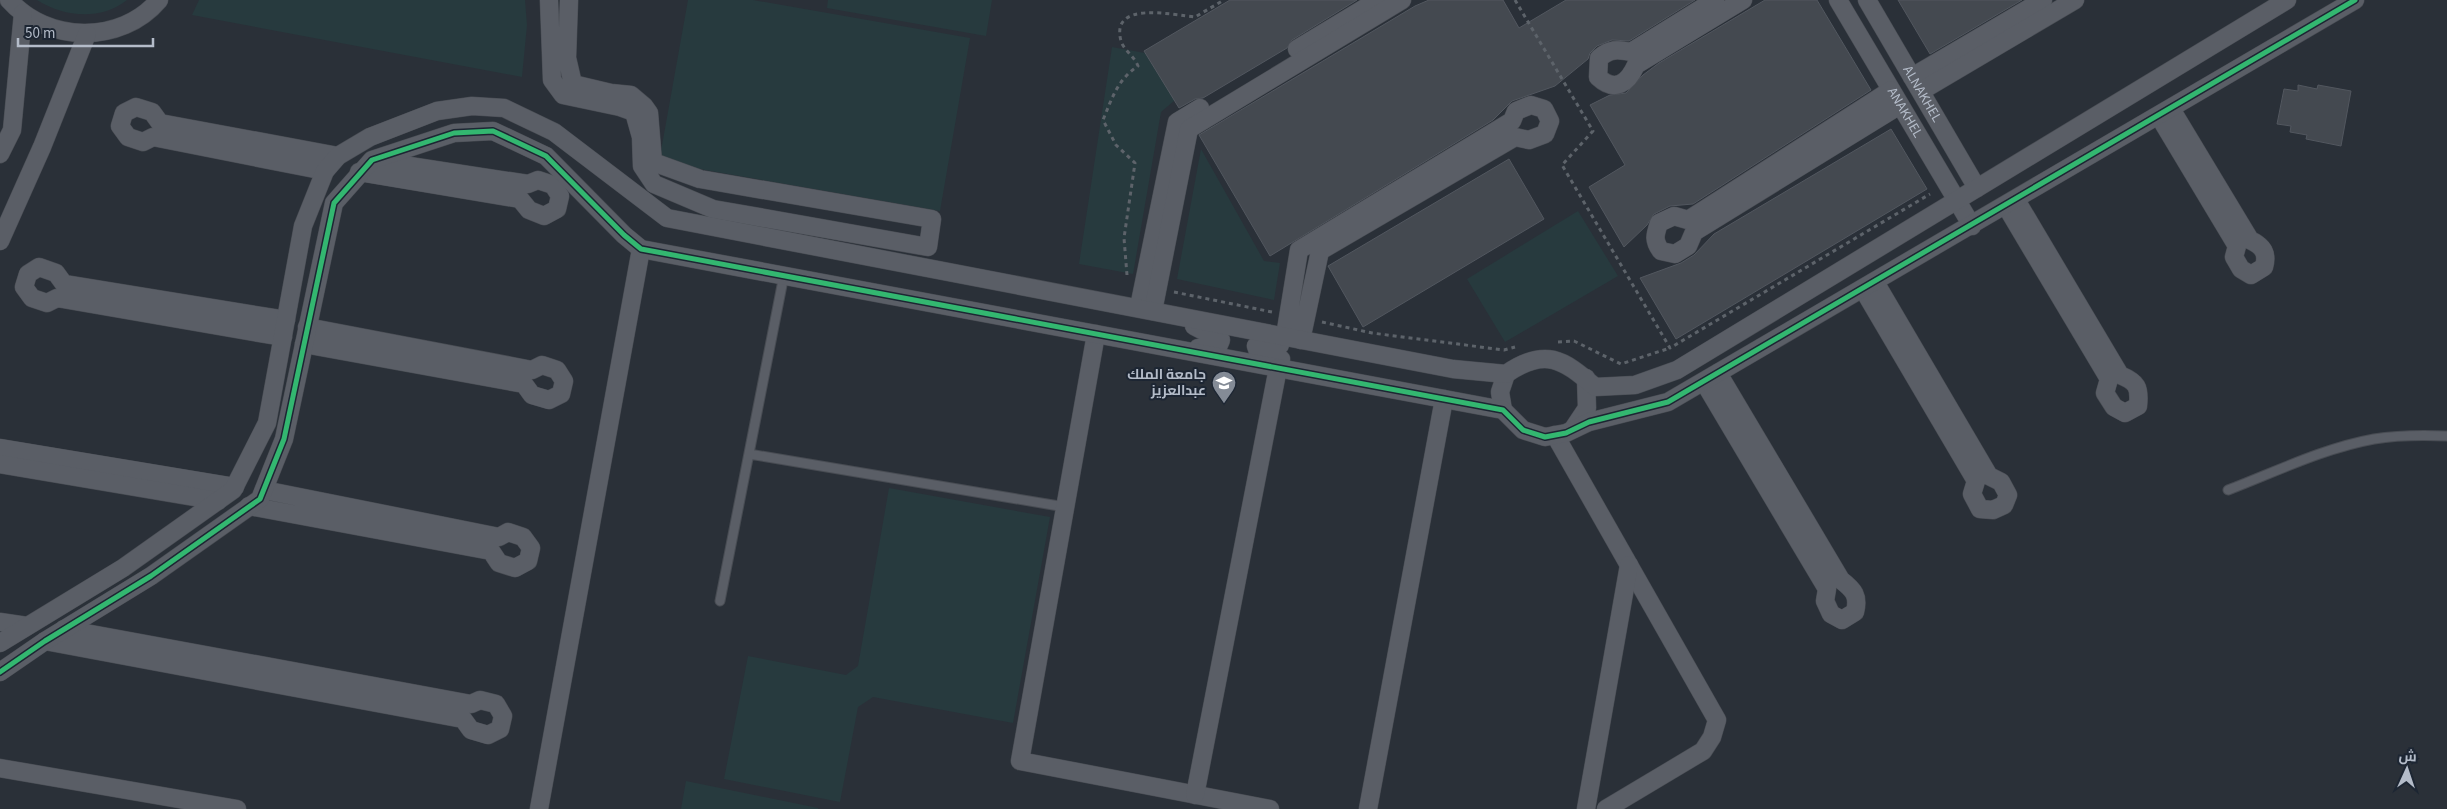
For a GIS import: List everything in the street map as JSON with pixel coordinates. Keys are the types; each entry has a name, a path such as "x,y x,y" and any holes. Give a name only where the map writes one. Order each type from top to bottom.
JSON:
{"street":[{"path":"9,0 23,13 42,25 64,32 87,34 112,30 134,20 159,0"},
{"path":"549,0 552,80 563,95 620,107 634,112 641,137 642,166 654,184 713,209 928,247 932,219 700,178 653,162 649,113 644,106 631,95 611,93 573,84 567,58 569,0"},
{"path":"1146,309 1176,122 1378,0"},
{"path":"1146,309 1188,129 1402,0"},
{"path":"1715,0 1631,52 1618,49 1607,51 1599,58 1598,77 1605,83 1615,85 1624,83 1631,77 1636,65 1743,0"},
{"name":"ANAKHEL","path":"1838,0 1972,226"},
{"name":"ALNAKHEL","path":"1867,0 1977,188"},
{"path":"1916,84 2043,0"},
{"path":"1916,84 2075,0"},
{"path":"1503,410 1500,392 1506,374 1523,362 1546,359 1570,366 1595,387 1635,385 1677,370 2287,0"},
{"path":"0,672 44,641 151,576 260,499 284,439 334,203 359,172 372,160 454,133 493,131 546,156 624,235 641,249 1503,410 1523,430 1545,437 1573,430 1589,422 1668,402 1972,226 2355,0"},
{"path":"0,154 12,130 23,13"},
{"path":"0,241 42,147 87,34"},
{"path":"1895,98 1694,232 1688,246 1675,254 1661,251 1656,244 1654,236 1659,223 1674,216 1688,220 1895,98"},
{"path":"1195,795 1286,370 1280,358 1258,352 1256,346 1262,342 1307,350 1301,340 1299,250 1512,121 1516,111 1531,105 1544,109 1550,121 1545,134 1529,140 1515,137 1320,251 1301,340"},
{"path":"2,640 123,568 235,487 267,423 303,226 325,170 338,156 370,137 437,111 472,106 504,108 554,132 667,218 1453,369 1506,374"},
{"path":"325,170 153,137 143,142 128,138 120,126 124,113 136,107 152,112 160,123 338,156"},
{"path":"2165,112 2250,240 2260,245 2267,257 2264,267 2252,275 2241,269 2234,257 2237,246 2165,112"},
{"path":"359,172 520,199 528,210 544,216 557,209 560,196 552,184 538,180 528,184 372,160"},
{"path":"2011,203 2120,375 2133,380 2140,393 2138,406 2125,413 2114,407 2105,393 2108,379 2011,203"},
{"path":"539,809 641,249"},
{"path":"40,268 56,273 64,284 285,329 57,298 47,303 32,298 24,287 28,274 40,268"},
{"path":"1869,286 1989,476 2001,482 2008,495 2004,505 1993,510 1980,508 1972,494 1976,481 1869,286"},
{"path":"1165,346 1184,346 1211,350 1218,347 1221,340 1200,331 1183,317"},
{"path":"1096,334 1020,761 1270,809"},
{"path":"306,336 532,370 542,365 557,370 564,381 561,394 548,400 532,395 524,384 306,336"},
{"path":"1573,430 1587,408 1586,378"},
{"path":"1711,378 1841,580 1854,590 1858,600 1855,612 1842,620 1830,614 1825,601 1827,588 1711,378"},
{"path":"1368,809 1444,399"},
{"path":"1555,435 1717,720 1712,737 1703,751 1606,809"},
{"path":"0,448 235,487"},
{"path":"0,464 218,501"},
{"path":"249,506 491,551 499,563 515,568 528,561 531,548 523,537 508,532 499,537 264,490"},
{"path":"1586,809 1629,565"},
{"path":"0,622 27,626"},
{"path":"44,641 463,719 471,730 488,736 500,729 503,716 496,704 480,700 471,704 64,630"},
{"path":"0,768 238,809"}],"lane":[{"path":"720,601 784,275"},
{"path":"2228,490 2327,453 2373,439 2414,435 2447,436"},
{"path":"749,454 1065,507"}],"path":[{"path":"1129,281 1126,273 1124,238 1136,163 1116,145 1103,120 1113,93 1126,74 1138,66 1135,57 1122,44 1119,31 1124,20 1132,11 1144,9 1195,17 1224,0"},
{"path":"1515,0 1593,131 1562,165 1670,348"},
{"path":"1556,342 1574,341 1621,364 1670,348 1930,194"},
{"path":"1174,292 1272,312"},
{"path":"1316,321 1372,332 1504,350 1521,345"}],"green space":[{"path":"37,0 127,0 105,11 94,14 82,14 59,10"},
{"path":"199,0 525,0 527,25 522,77 192,15"},
{"path":"688,0 753,0 970,38 940,211 659,162"},
{"path":"828,0 992,0 986,36 827,8"},
{"path":"1112,47 1145,53 1175,100 1161,112 1133,274 1079,264"},
{"path":"1201,149 1264,261 1280,263 1274,300 1177,279"},
{"path":"1578,211 1618,276 1505,342 1467,279"},
{"path":"889,488 1050,517 1013,723 873,697 858,707 840,802 724,779 748,656 846,675 858,666"},
{"path":"686,781 818,808 818,809 681,809"}],"building":[{"path":"1230,0 1357,0 1292,40 1287,48 1203,98 1195,99 1179,108 1144,51"},
{"path":"1429,0 1503,0 1519,28 1566,0 1695,0 1629,41 1612,40 1597,46 1590,53 1588,59 1555,86 1512,101 1493,120 1270,256 1199,135 1415,6"},
{"path":"1765,0 1817,0 1871,90 1693,204 1670,206 1654,214 1647,225 1624,247 1589,187 1625,165 1590,105 1610,95 1626,93 1643,75 1659,63"},
{"path":"1898,0 2022,0 1930,54"},
{"path":"2298,85 2317,89 2318,85 2351,91 2341,146 2306,139 2307,135 2290,132 2291,126 2277,124 2284,89 2298,91"},
{"path":"1891,129 1927,189 1676,339 1640,278 1681,263 1694,255 1714,234"},
{"path":"1509,159 1544,219 1363,327 1328,266"}],"cycle path":[{"path":"0,672 45,641 151,576 260,499 284,439 334,203 372,160 454,133 493,131 546,156 624,235 641,249 1503,410 1523,430 1545,437 1566,433 1589,422 1668,402 2355,0"}],"place":[{"name":"جامعة الملك عبدالعزيز","path":"1224,404"}]}
